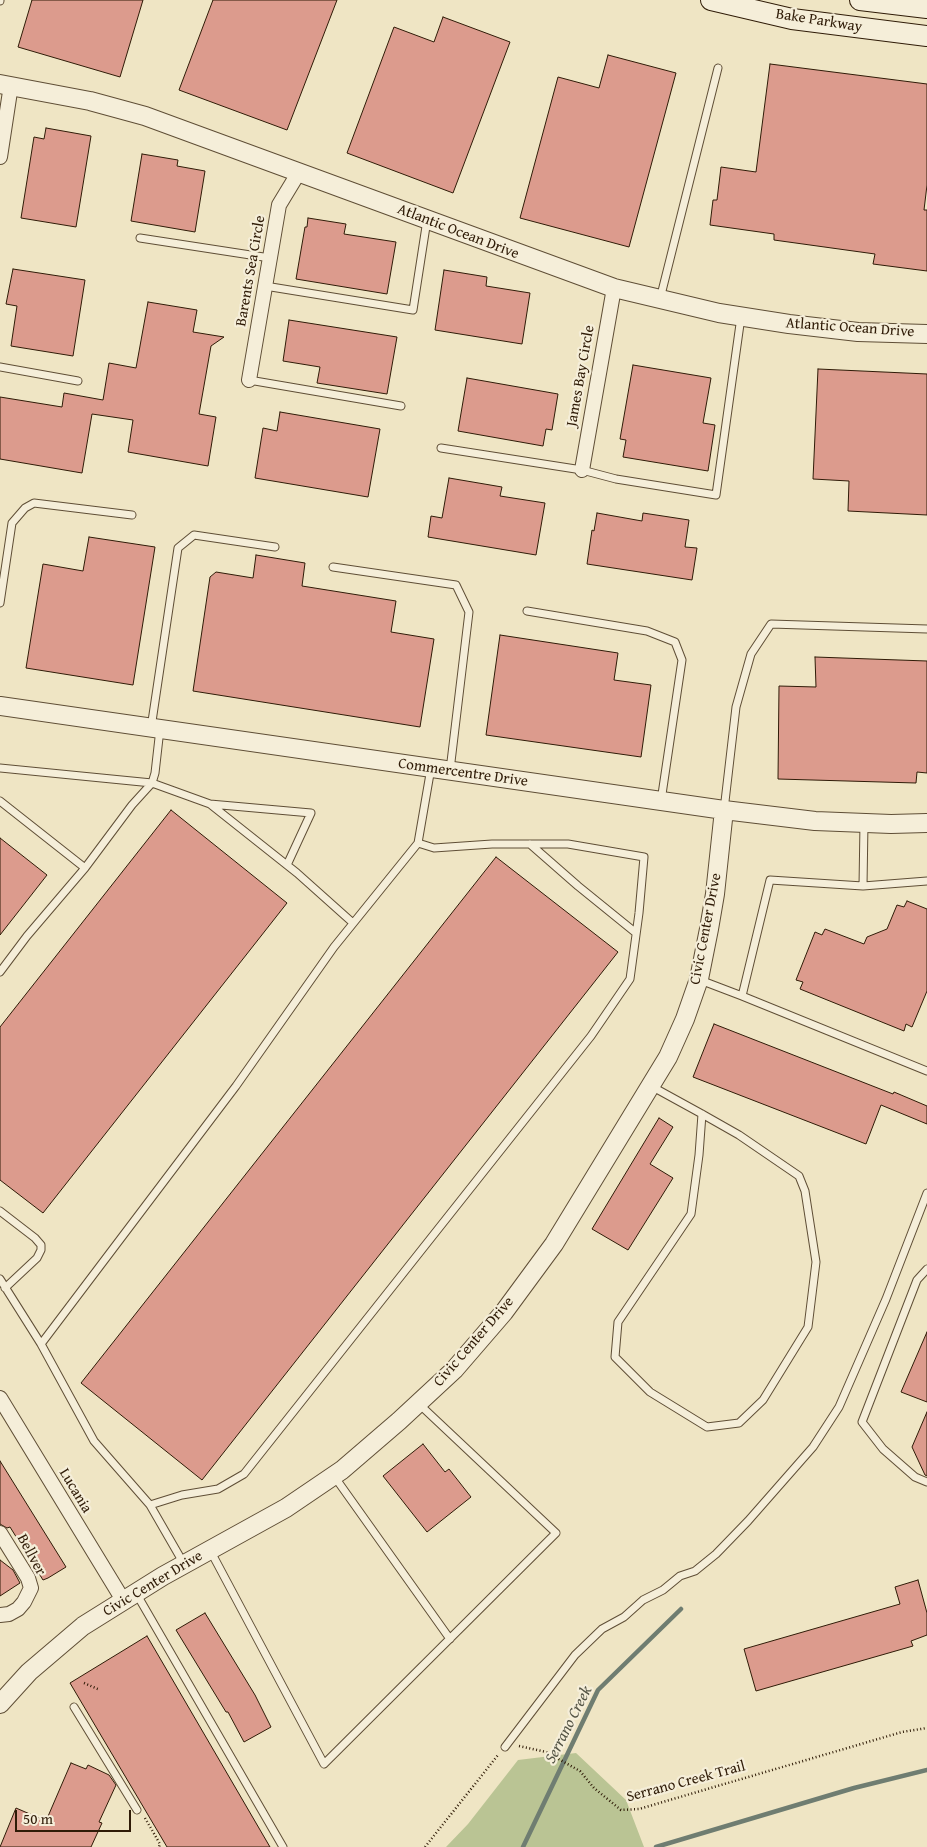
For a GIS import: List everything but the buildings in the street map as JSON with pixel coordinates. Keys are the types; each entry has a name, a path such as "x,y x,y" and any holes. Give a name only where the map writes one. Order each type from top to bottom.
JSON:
{"main road":[{"name":"Bake Parkway","path":"712,0 792,19 927,36"},
{"name":"Bake Parkway","path":"860,0 927,8"}],"street":[{"name":"Atlantic Ocean Drive","path":"6,85 90,101 145,116 614,288 660,300 741,316 834,330 927,334"},
{"path":"0,157 6,85"},
{"name":"Barents Sea Circle","path":"249,380 279,205 299,172"},
{"name":"James Bay Circle","path":"582,470 614,288"},
{"name":"Commercentre Drive","path":"0,706 724,810 815,821 891,824 927,823"},
{"name":"Civic Center Drive","path":"0,1704 29,1672 82,1626 184,1564 286,1508 334,1475 454,1370 497,1319 554,1244 668,1057 685,1019 699,979 715,894 724,810"},
{"name":"Lucania","path":"0,1398 130,1597"},
{"name":"Bellver","path":"0,1533 28,1578 31,1588 18,1609 4,1615"}],"lane":[{"path":"660,300 718,68"},
{"path":"265,286 413,310 427,220"},
{"path":"140,238 270,258"},
{"path":"441,448 582,470 616,479 716,495 741,316"},
{"path":"0,368 78,381"},
{"path":"249,380 401,406"},
{"path":"0,602 12,523 25,508 34,503 132,515"},
{"path":"0,972 27,936 85,868 132,805 152,783 155,773 156,728 178,548 194,535 275,547"},
{"path":"334,567 456,585 469,612 450,771"},
{"path":"527,611 647,631 675,642 682,660 661,801"},
{"path":"724,810 736,708 751,654 771,624 927,629"},
{"path":"0,768 152,783 210,804 311,814 287,865"},
{"path":"41,1344 236,1086 334,947 418,843 431,768"},
{"path":"0,802 85,868"},
{"path":"210,804 287,865 353,923"},
{"path":"863,886 864,823"},
{"path":"150,1505 182,1495 218,1489 244,1474 591,1036 630,979 644,857 568,844 492,844 434,848 418,843"},
{"path":"530,844 636,933"},
{"path":"742,996 770,880 863,886 927,881"},
{"path":"699,979 927,1070"},
{"path":"650,1086 702,1114 739,1135 799,1176 805,1191 816,1262 808,1327 763,1400 738,1423 708,1427 650,1392 615,1357 618,1322 690,1214 700,1155 702,1114"},
{"path":"505,1747 575,1655 602,1629 624,1617 644,1600 663,1590 680,1576 695,1571 716,1554 748,1521 813,1447 839,1406 886,1299 927,1192"},
{"path":"0,1211 35,1238 41,1250 37,1258 5,1288"},
{"path":"927,1269 917,1280 862,1422 883,1449 915,1477 927,1482"},
{"path":"0,1279 41,1344 94,1441 150,1505 184,1564"},
{"path":"210,1550 324,1764 556,1534 418,1403"},
{"path":"334,1475 450,1639"},
{"path":"130,1597 282,1847"},
{"path":"74,1707 137,1810"}],"path":[{"path":"84,1683 100,1690"},
{"name":"Serrano Creek Trail","path":"505,1747 522,1746 546,1752 580,1771 594,1788 621,1810 639,1809 902,1732 927,1728"},
{"path":"425,1847 505,1747"},
{"path":"137,1810 144,1815 160,1844 159,1847"}],"green space":[{"path":"576,1753 626,1800 644,1847 446,1847 468,1824 518,1760"}],"waterway":[{"name":"Serrano Creek","path":"523,1847 598,1690 681,1609"},
{"name":"Serrano Creek","path":"656,1847 854,1788 927,1770"}]}
